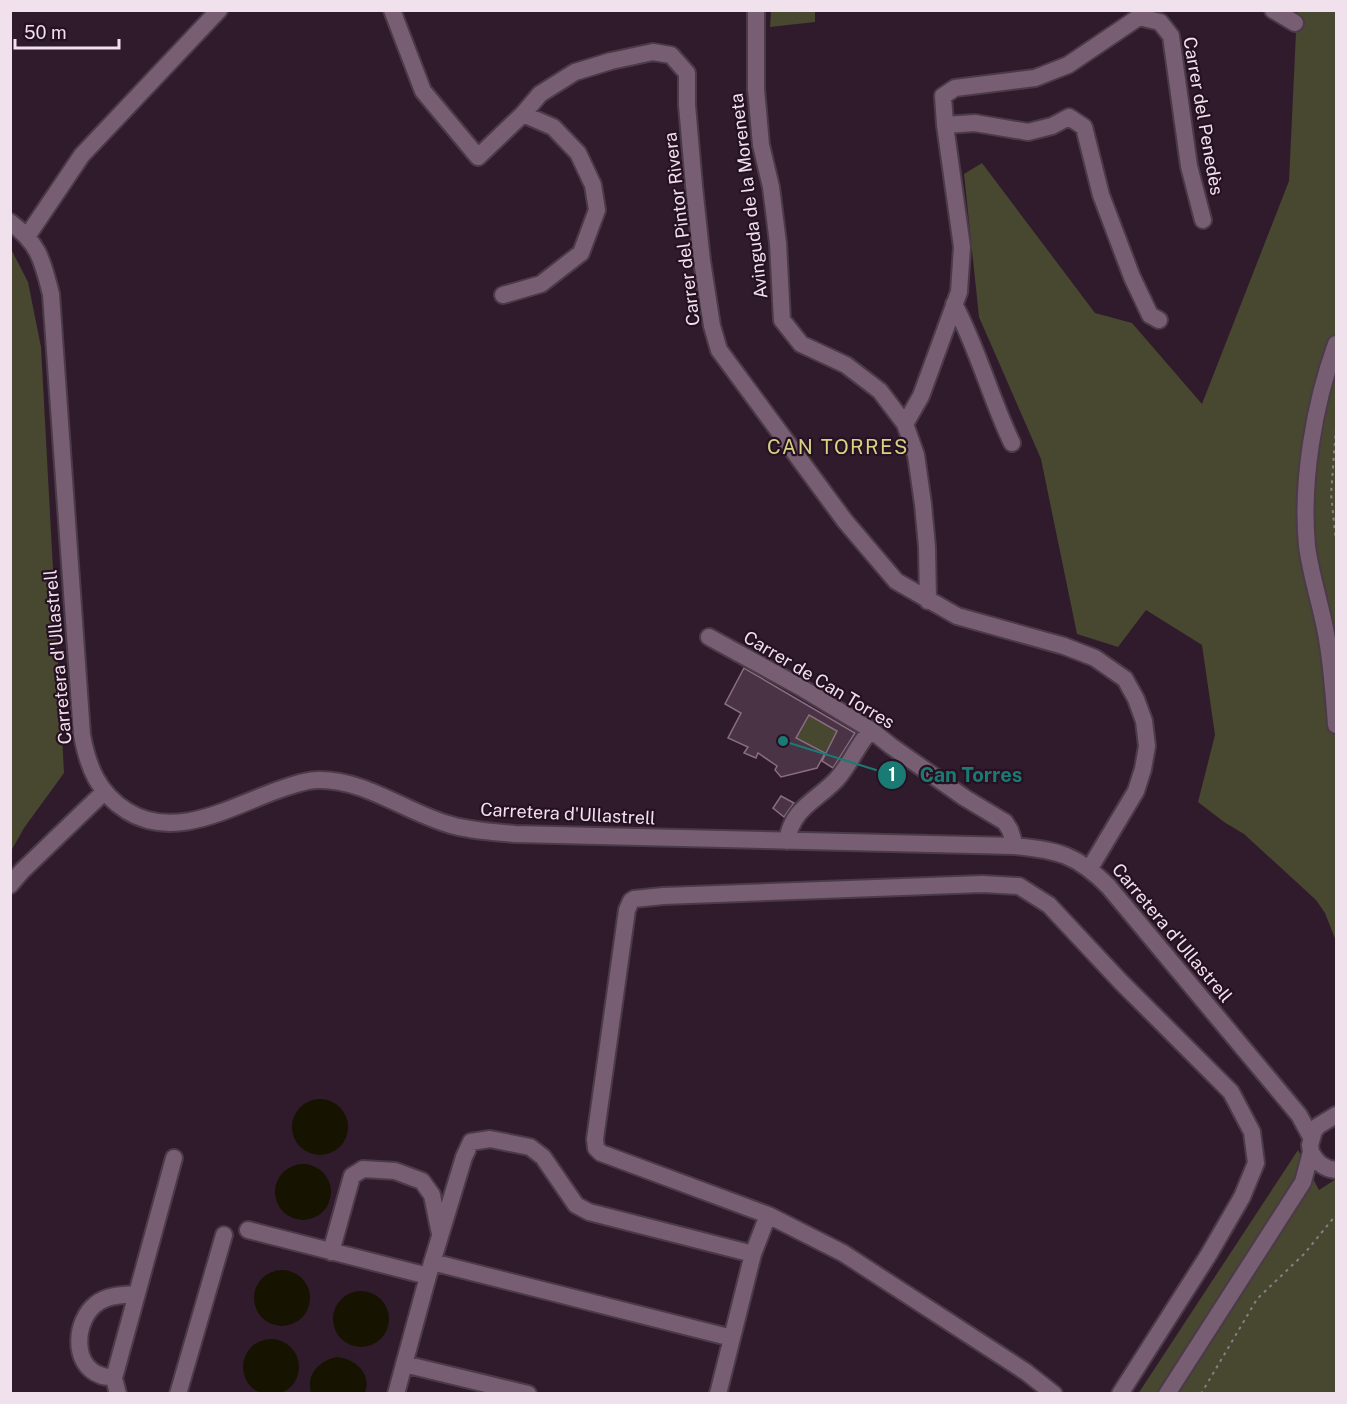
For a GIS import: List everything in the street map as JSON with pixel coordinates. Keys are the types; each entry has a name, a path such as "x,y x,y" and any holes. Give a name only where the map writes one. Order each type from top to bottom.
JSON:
{"street":[{"path":"28,236 82,154 219,10"},
{"name":"Carrer del Pintor Rivera","path":"392,10 423,91 478,157 523,114 540,94 575,72 653,52 671,55 680,63 687,73 687,105 702,261 712,326 720,350 845,521 896,581 957,616 1064,646 1095,658 1125,679 1136,699 1144,721 1147,746 1143,769 1136,791 1090,868"},
{"name":"Avinguda de la Moreneta","path":"756,10 756,89 761,145 771,187 778,243 782,320 801,344 846,365 880,391 905,424 916,455 919,474 927,547 928,601"},
{"path":"1273,10 1295,23"},
{"name":"Carrer del Penedès","path":"905,424 921,396 959,292 962,247 943,96 955,88 1035,78 1068,65 1139,17 1160,22 1170,36 1189,166 1203,220"},
{"path":"503,295 541,284 581,253 597,210 593,184 578,153 553,127 523,114"},
{"path":"945,125 975,123 1028,132 1052,126 1070,117 1084,127 1101,195 1118,240 1150,315 1159,320"},
{"name":"Carretera d'Ullastrell","path":"10,222 28,236 42,259 51,294 82,735 87,759 104,792 117,804 134,815 162,824 205,818 288,786 317,780 360,788 451,825 515,834 1015,846 1048,849 1068,856 1090,868 1108,886 1299,1115 1324,1128 1320,1164 1331,1169"},
{"path":"954,304 975,349 1012,442"},
{"path":"1336,344 1318,402 1309,470 1306,522 1308,549 1327,640 1336,725"},
{"name":"Carrer de Can Torres","path":"709,637 800,687 871,730 965,798 1005,822 1011,830 1015,846"},
{"path":"787,841 789,829 806,805 835,781 849,764 861,741 871,730"},
{"path":"10,885 104,792"},
{"path":"1054,1394 1026,1372 843,1253 768,1215 601,1153 596,1148 595,1139 627,910 631,901 663,896 982,884 1019,885 1049,905 1121,982 1231,1092 1251,1132 1256,1164 1242,1197 1209,1254 1120,1394"},
{"path":"1167,1394 1303,1182 1324,1128"},
{"path":"396,1394 440,1235 464,1157 471,1142 490,1139 530,1147 543,1157 576,1205 588,1212 753,1254"},
{"path":"137,1294 117,1295 98,1303 84,1316 80,1328 79,1351 86,1364 116,1386 137,1294 174,1158"},
{"path":"331,1252 352,1176 363,1169 395,1171 422,1181 432,1195 440,1235"},
{"path":"1303,1182 1331,1169"},
{"path":"717,1394 753,1254 768,1215"},
{"path":"248,1230 331,1252 430,1269 732,1338"},
{"path":"178,1394 224,1234"},
{"path":"404,1364 528,1394"}],"path":[{"path":"1336,428 1331,494 1336,542"},
{"path":"1201,1394 1257,1299 1304,1254 1336,1215"}],"shaded area":[{"path":"771,11 815,11 815,22 770,27"},
{"path":"1297,11 1336,11 1336,941 1325,913 1316,900 1244,834 1198,802 1215,735 1202,645 1146,610 1118,647 1077,634 1041,459 979,317 964,174 982,163 1095,313 1132,323 1202,404 1289,181"},
{"path":"11,249 28,282 41,347 64,773 24,828 11,851"},
{"path":"809,715 837,731 825,753 796,738"},
{"path":"314,1099 326,1099 336,1103 344,1111 348,1127 344,1143 336,1151 326,1155 314,1155 304,1151 296,1143 292,1133 292,1121 296,1111 304,1103"},
{"path":"1298,1150 1319,1190 1336,1179 1336,1393 1138,1394"},
{"path":"297,1164 309,1164 319,1168 327,1176 331,1192 327,1208 319,1216 309,1220 297,1220 287,1216 279,1208 275,1198 275,1186 279,1176 287,1168"},
{"path":"276,1270 288,1270 298,1274 306,1282 310,1298 306,1314 298,1322 288,1326 276,1326 266,1322 258,1314 254,1304 254,1292 258,1282 266,1274"},
{"path":"355,1291 367,1291 377,1295 385,1303 389,1319 385,1335 377,1343 367,1347 355,1347 345,1343 337,1335 333,1325 333,1313 337,1303 345,1295"},
{"path":"265,1339 277,1339 291,1347 299,1361 297,1378 291,1387 277,1395 265,1395 248,1383 243,1373 243,1361 255,1344"},
{"path":"337,1357 356,1364 364,1373 367,1386 365,1393 311,1393 310,1380 315,1369"}],"building":[{"path":"744,668 855,733 833,768 822,761 837,731 809,715 796,738 825,753 817,768 781,777 775,770 777,766 758,753 756,758 744,753 748,747 728,738 741,713 725,704"},
{"path":"781,796 794,803 784,817 773,808"}],"place":[{"name":"Can Torres","path":"783,741"}],"district":[{"name":"CAN TORRES","path":"838,447"}]}
